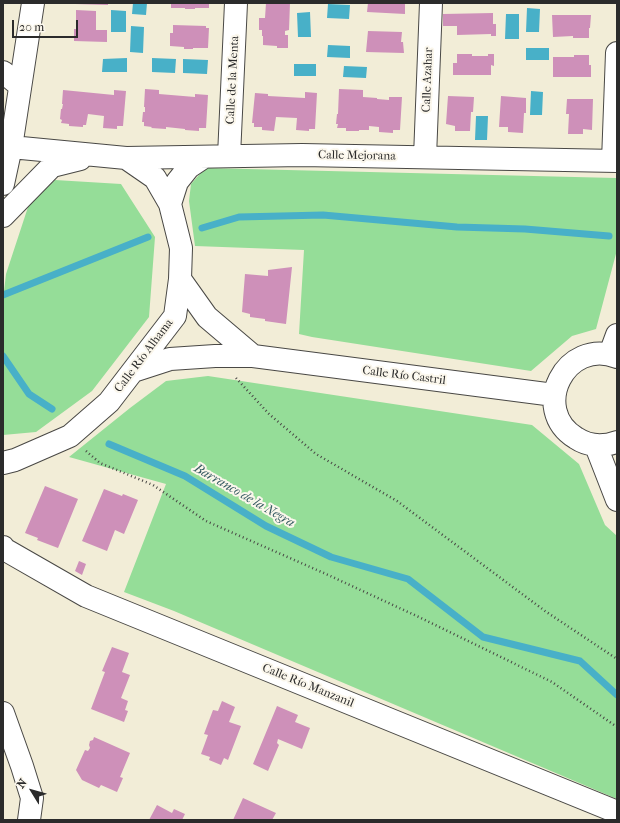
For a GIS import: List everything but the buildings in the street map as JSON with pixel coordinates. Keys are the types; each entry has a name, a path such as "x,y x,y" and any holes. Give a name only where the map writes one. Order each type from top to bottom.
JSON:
{"street":[{"path":"3,184 11,147 33,3"},
{"name":"Calle de la Menta","path":"229,156 236,3"},
{"name":"Calle Azahar","path":"425,157 431,3"},
{"path":"615,161 617,53"},
{"path":"3,72 20,86"},
{"name":"Calle Mejorana","path":"11,147 126,158 302,156 615,161"},
{"name":"Calle Mejorana","path":"3,216 52,166 96,155"},
{"path":"170,204 177,182 189,167 204,157"},
{"name":"Calle Río Alhama","path":"3,462 15,460 70,436 109,402 174,316 180,279 181,248 170,204 155,178 126,158"},
{"path":"180,279 207,318 253,356"},
{"path":"615,349 580,358 567,367 558,380 554,395 555,410 560,423 570,434 582,442 607,444 617,500"},
{"name":"Calle Río Castril","path":"133,371 170,359 215,356 253,356 554,395"},
{"name":"Calle Río Manzanil","path":"3,548 86,596 617,812"},
{"path":"3,713 32,798 29,820"}],"path":[{"path":"215,356 269,414 316,454 397,501 545,611 617,659"},
{"path":"70,436 100,463 153,485 206,521 421,618 552,682 617,727"}],"green space":[{"path":"205,168 616,178 617,250 596,329 572,336 531,371 299,334 304,250 195,246 189,201 191,184"},
{"path":"55,180 121,184 155,237 149,317 92,391 36,432 3,435 3,300 6,274 29,204"},
{"path":"208,376 532,425 579,464 605,525 617,536 617,799 174,611 124,592 166,484 69,457 166,381"}],"water":[{"path":"133,3 147,3 146,15 132,14"},
{"path":"328,4 350,5 349,19 327,18"},
{"path":"527,8 540,9 539,32 526,32"},
{"path":"111,10 126,11 126,32 111,32"},
{"path":"310,12 311,37 298,37 297,13"},
{"path":"506,14 519,14 519,39 505,39"},
{"path":"131,26 144,27 143,53 130,52"},
{"path":"328,45 350,46 350,58 327,57"},
{"path":"526,48 549,48 549,60 526,60"},
{"path":"127,58 127,72 102,72 103,59"},
{"path":"152,58 176,59 175,73 152,72"},
{"path":"183,59 208,60 207,74 183,73"},
{"path":"294,64 316,64 316,76 294,76"},
{"path":"344,66 367,67 366,78 343,77"},
{"path":"531,91 543,92 542,115 530,115"},
{"path":"476,116 488,116 487,140 475,140"}],"waterway":[{"path":"202,228 239,217 323,215 457,227 525,229 609,236"},
{"path":"3,295 148,237"},
{"name":"Barranco de la Negra","path":"3,356 29,394 52,409"},
{"name":"Barranco de la Negra","path":"109,444 185,476 266,526 331,557 408,579 483,637 580,661 617,695"}]}
